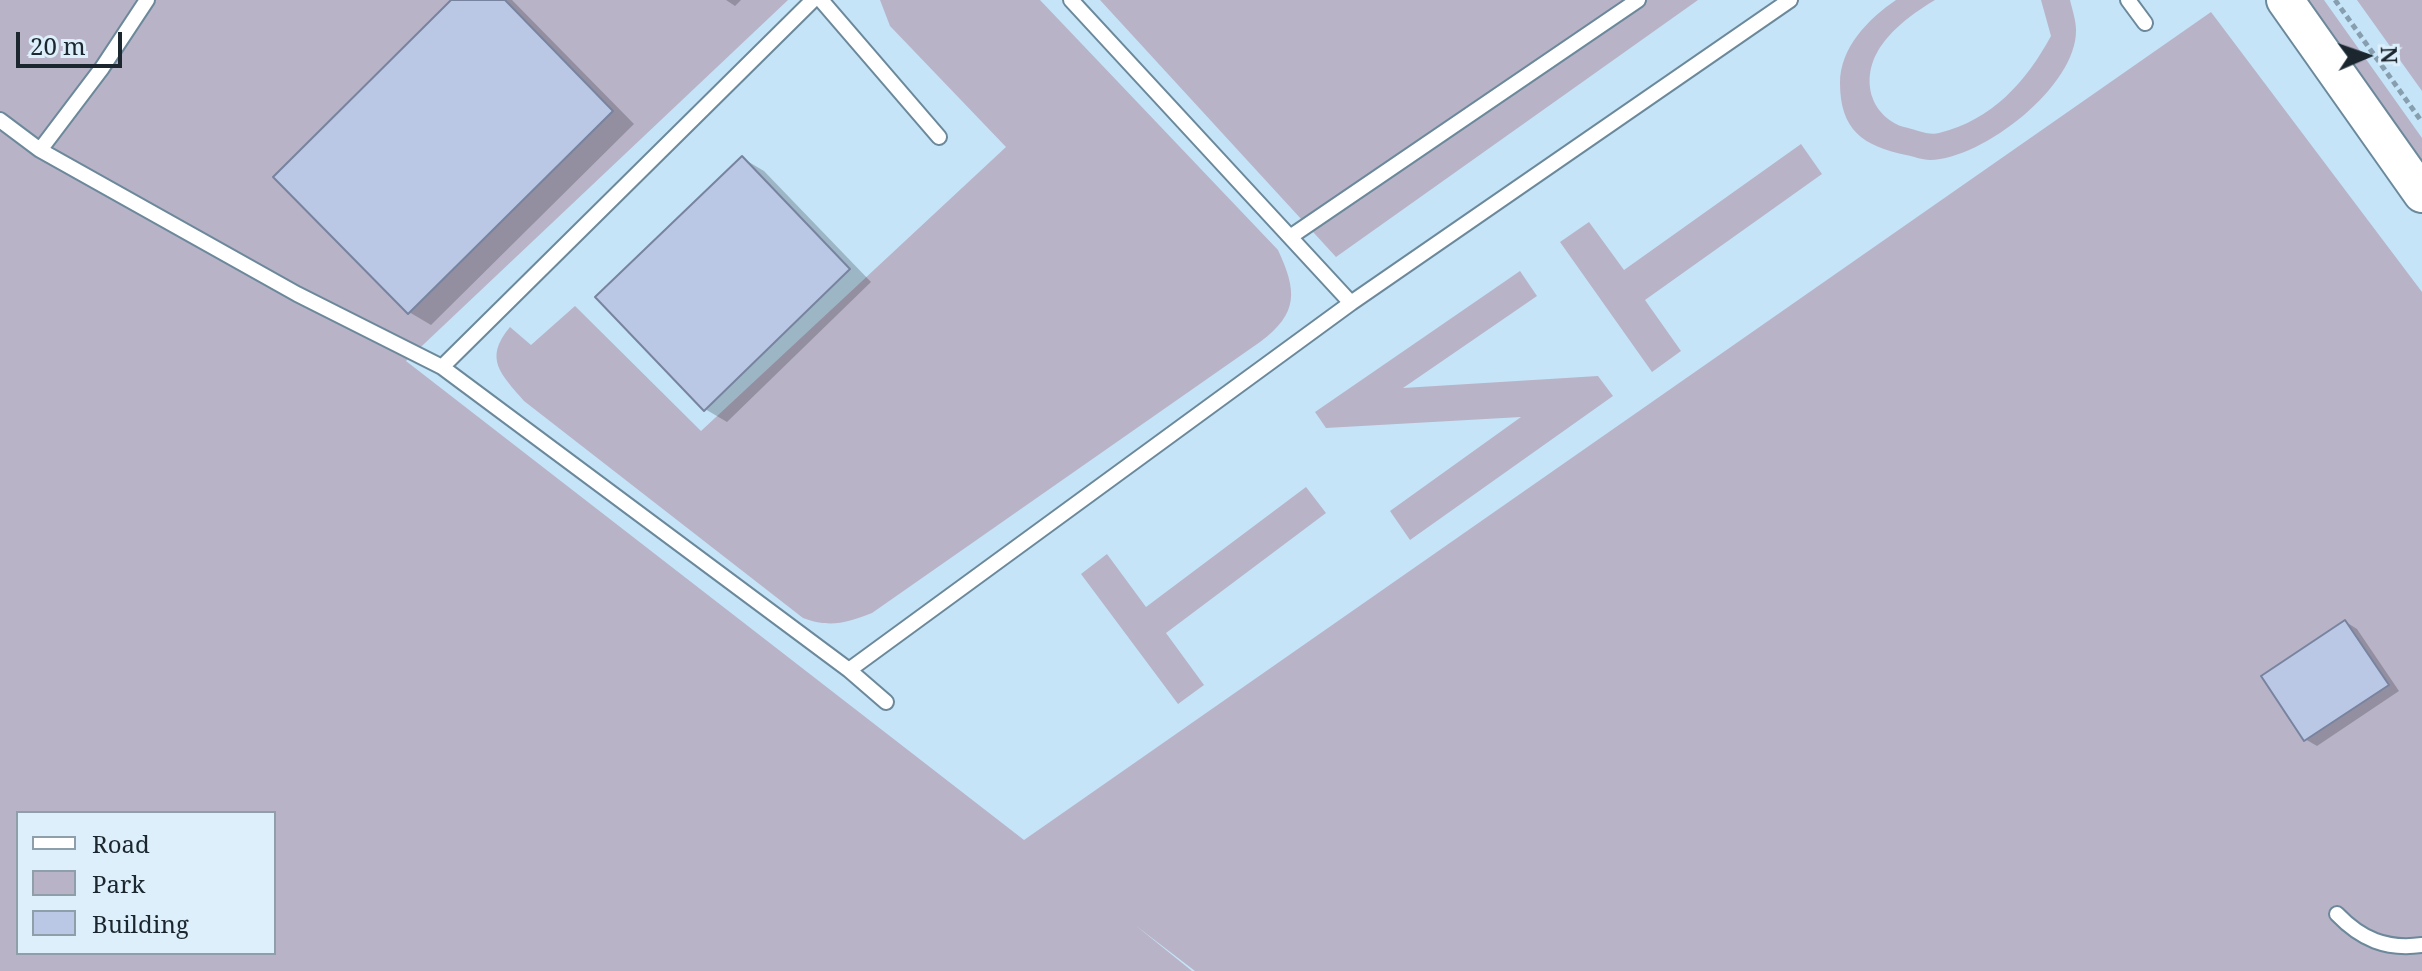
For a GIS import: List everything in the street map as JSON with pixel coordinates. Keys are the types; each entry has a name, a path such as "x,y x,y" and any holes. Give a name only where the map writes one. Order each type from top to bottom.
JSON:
{"street":[{"path":"2285,0 2422,194"}],"lane":[{"path":"40,150 102,68 147,0"},
{"path":"442,367 813,0"},
{"path":"821,0 939,137"},
{"path":"1071,0 1351,303"},
{"path":"1290,237 1638,0"},
{"path":"849,670 1351,303 1790,0"},
{"path":"2128,0 2145,23"},
{"path":"0,120 40,150 297,294 442,367 849,670 886,702"},
{"path":"2337,914 2355,932 2371,940 2395,947 2422,945"}],"path":[{"path":"2335,0 2422,122"}],"green space":[{"path":"0,0 788,0 406,361 1024,840 2211,12 2422,292 2422,971 1195,971 1135,925 1192,971 0,971"},
{"path":"880,0 1040,0 1278,250 1289,278 1291,300 1282,321 1260,342 872,613 846,622 822,623 803,618 524,401 502,374 496,357 502,338 510,327 531,345 575,306 701,431 1006,147 890,26"},
{"path":"1100,0 1698,0 1336,257"},
{"path":"1896,0 1935,0 1908,18 1885,40 1871,68 1870,83 1875,104 1890,120 1904,127 1939,133 1975,119 2006,97 2030,69 2051,36 2041,0 2070,0 2076,30 2072,52 2061,74 2023,116 1975,147 1930,160 1891,151 1866,141 1850,124 1844,113 1840,83 1841,70 1850,46 1875,16"},
{"path":"2304,0 2324,0 2422,138 2422,166"},
{"path":"2357,0 2422,0 2422,91"},
{"path":"1801,144 1822,174 1645,300 1681,351 1652,372 1560,242 1589,222 1624,270"},
{"path":"1520,271 1537,296 1403,388 1598,376 1613,396 1410,540 1390,511 1521,417 1326,428 1315,412"},
{"path":"1306,487 1326,513 1166,633 1204,685 1178,704 1081,574 1107,554 1146,607"}],"building":[{"path":"451,0 505,0 613,111 408,314 273,177"},
{"path":"742,156 850,269 704,411 595,297"},
{"path":"2345,620 2389,685 2304,741 2261,676"}]}
